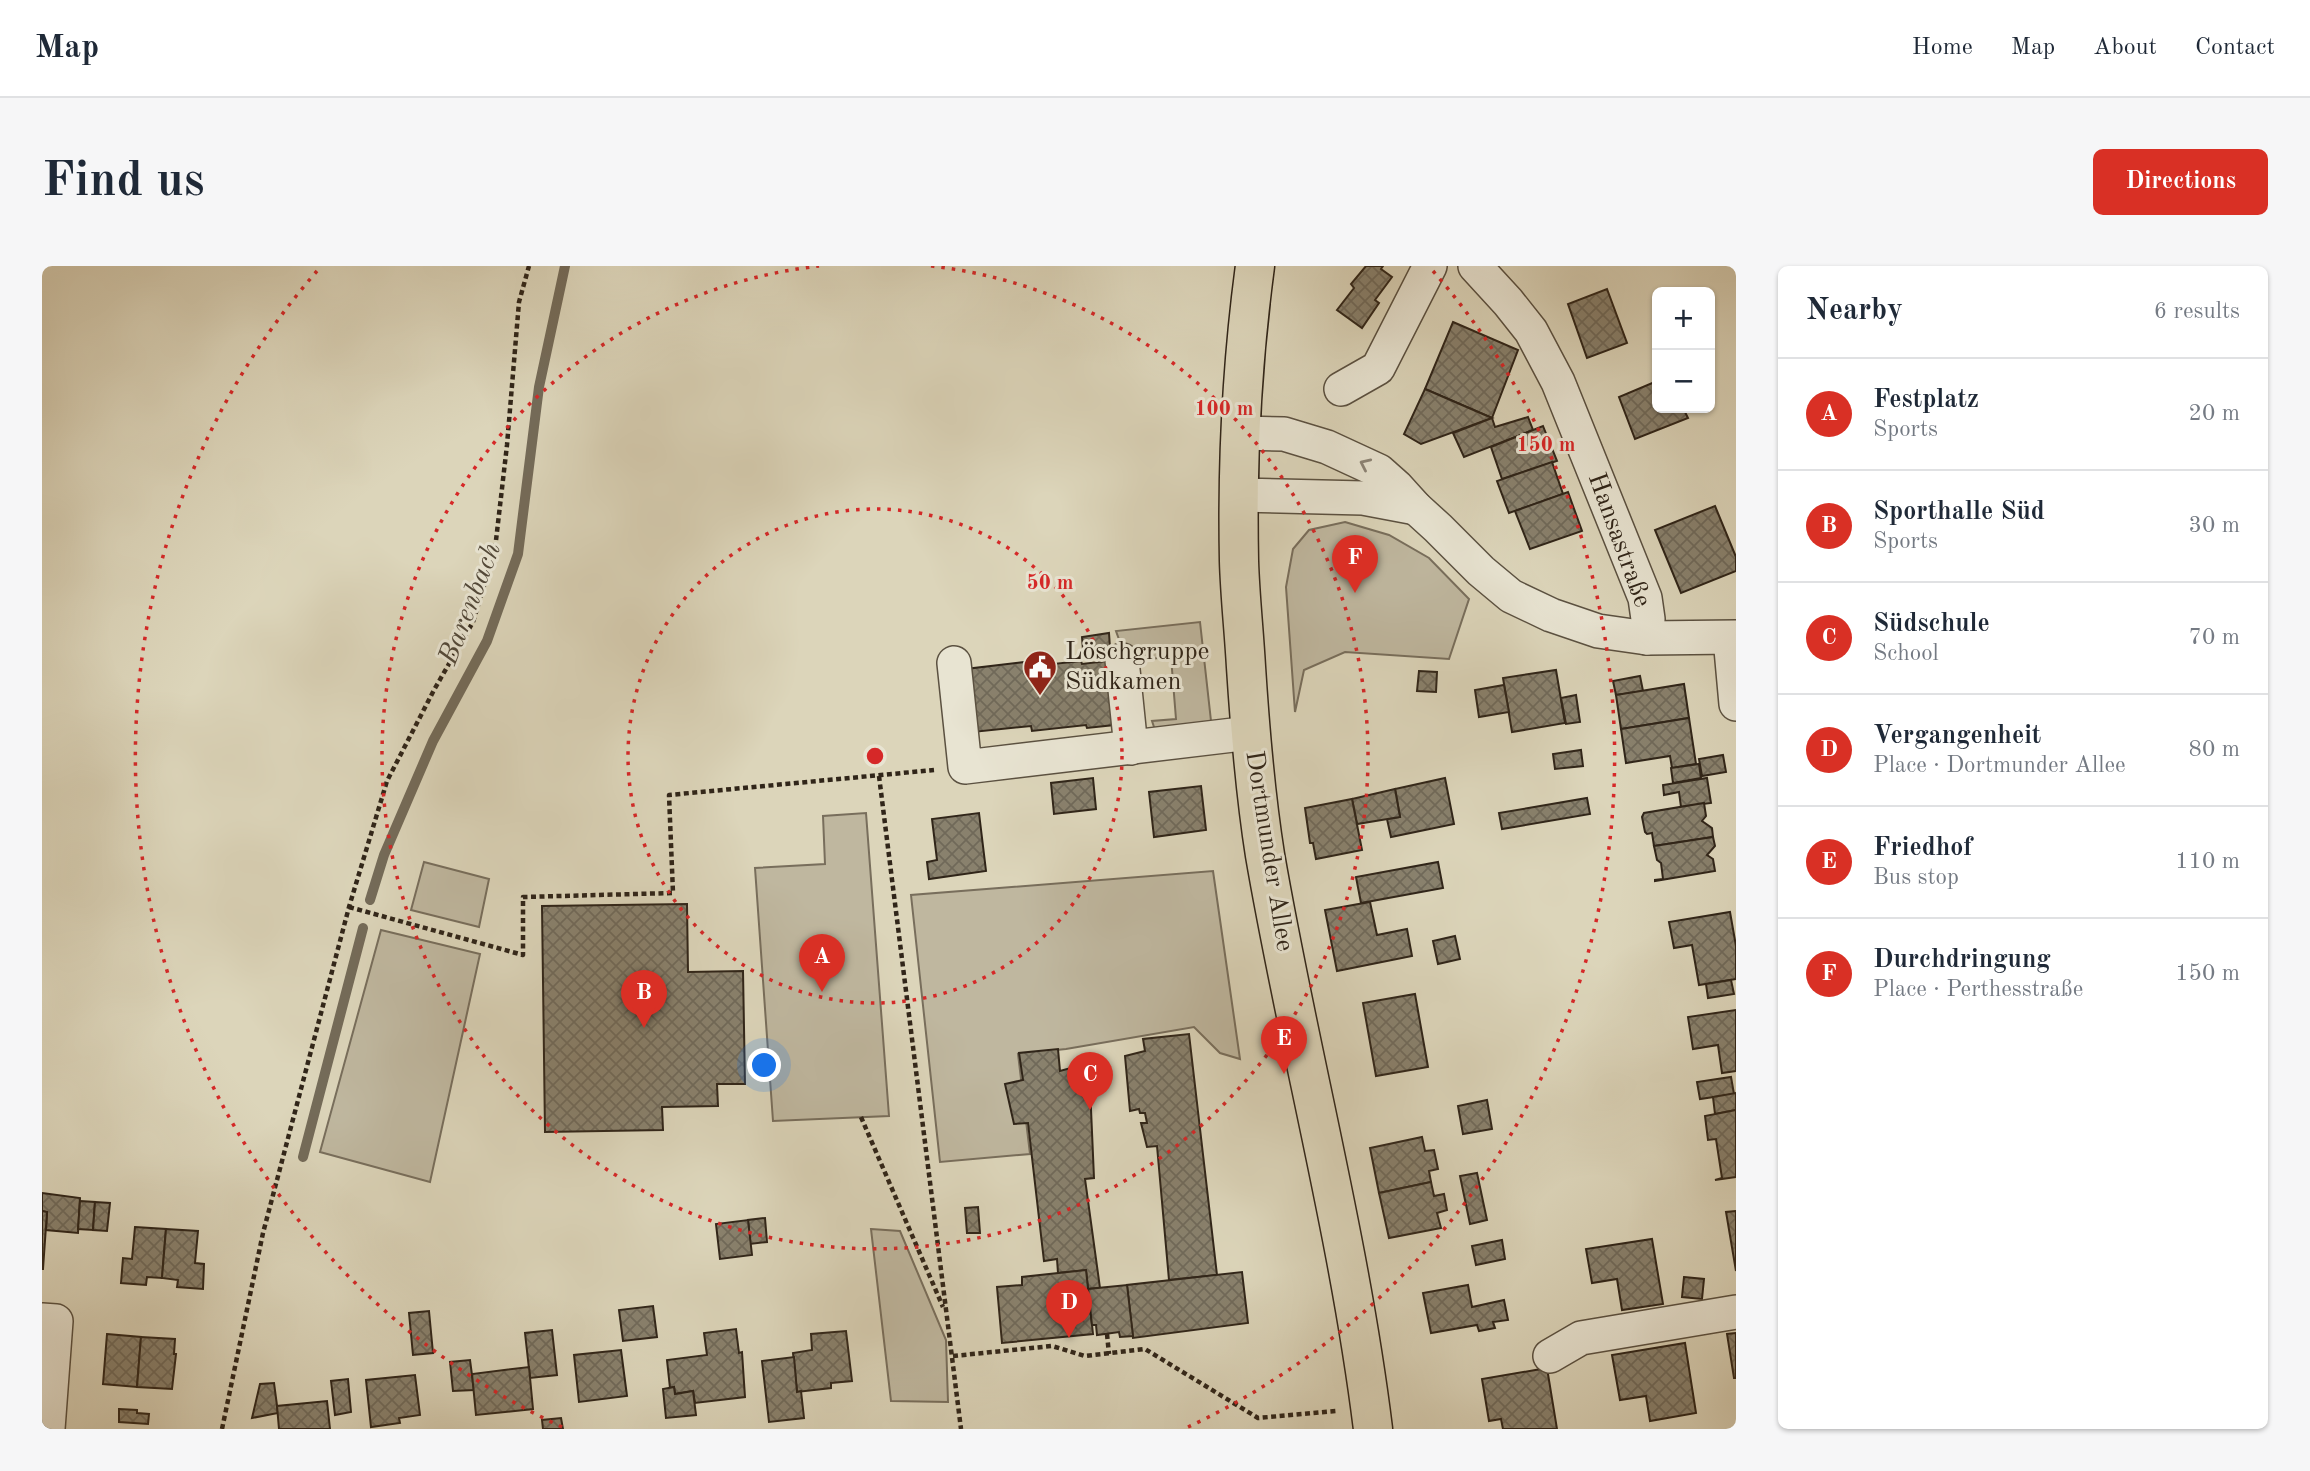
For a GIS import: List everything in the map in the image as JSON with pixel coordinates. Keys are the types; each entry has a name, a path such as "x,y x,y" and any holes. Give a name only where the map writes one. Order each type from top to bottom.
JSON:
{"main road":[{"name":"Dortmunder Allee","path":"1255,266 1246,349 1239,495 1239,562 1251,733 1265,854 1349,1274 1373,1429"}],"street":[{"path":"1341,389 1378,368 1430,266"},
{"name":"Hansastraße","path":"1475,266 1531,331 1558,382 1645,598 1647,638"},
{"path":"1241,433 1284,434 1327,447 1379,471 1480,571 1511,596 1550,615 1598,631 1647,638 1733,638 1736,704"},
{"path":"1239,495 1363,498 1416,508"},
{"path":"1122,660 1130,748"},
{"path":"954,663 965,767 1251,733"},
{"path":"1550,1356 1581,1338 1736,1312"},
{"path":"42,1320 56,1321 48,1429"}],"path":[{"path":"222,1429 263,1233 349,907 387,782 434,690 473,622 495,550 508,445 519,302 529,266"},
{"path":"349,907 523,955 523,897 673,893 669,795 965,767"},
{"path":"879,776 961,1429"},
{"path":"861,1117 946,1315"},
{"path":"1107,1334 1109,1354"},
{"path":"953,1356 1052,1346 1085,1356 1145,1349 1258,1418 1341,1410"}],"shaded area":[{"path":"1345,522 1389,535 1429,558 1469,599 1449,659 1345,652 1304,670 1295,712 1286,587 1293,549 1309,530"},
{"path":"1200,622 1212,730 1155,730 1152,721 1176,719 1171,657 1137,660 1121,645 1116,631"},
{"path":"866,813 889,1116 773,1121 755,868 825,864 823,816"},
{"path":"424,862 489,879 479,927 411,910"},
{"path":"1213,871 1240,1059 1220,1053 1194,1027 1066,1049 1018,1054 1030,1154 940,1162 911,895"},
{"path":"381,930 480,954 430,1182 320,1152"},
{"path":"871,1229 900,1231 946,1340 948,1402 891,1401"}],"building":[{"path":"1366,266 1383,266 1381,269 1392,277 1375,300 1379,303 1362,328 1337,310 1354,288 1351,284"},
{"path":"1607,289 1627,343 1587,358 1568,304"},
{"path":"1453,322 1518,350 1492,418 1425,389"},
{"path":"1652,383 1652,413 1686,413 1688,418 1635,439 1619,397"},
{"path":"1425,389 1492,418 1421,444 1404,434"},
{"path":"1528,417 1533,430 1464,457 1453,433 1492,418 1495,427"},
{"path":"1543,426 1557,461 1502,479 1491,447"},
{"path":"1552,462 1563,494 1509,513 1497,481"},
{"path":"1568,492 1582,531 1530,549 1515,511"},
{"path":"1715,506 1736,557 1736,571 1681,593 1655,530"},
{"path":"1109,633 1110,648 1083,650 1082,637"},
{"name":"Löschgruppe Südkamen","path":"1081,661 1082,664 1107,661 1114,725 1032,731 1031,726 973,732 966,669 1025,662 1025,667"},
{"path":"1556,670 1565,723 1512,732 1503,678"},
{"path":"1419,671 1437,672 1436,692 1417,691"},
{"path":"1640,676 1643,691 1616,695 1613,681"},
{"path":"1684,684 1689,718 1621,729 1616,695"},
{"path":"1504,685 1509,712 1479,717 1475,690"},
{"path":"1576,695 1580,722 1566,724 1561,698"},
{"path":"1689,718 1696,764 1672,768 1670,756 1626,763 1621,729"},
{"path":"1581,750 1583,766 1555,769 1553,754"},
{"path":"1723,755 1726,772 1702,776 1699,759"},
{"path":"1699,764 1701,778 1673,783 1671,768"},
{"path":"1093,778 1096,809 1054,814 1051,783"},
{"path":"1445,778 1454,824 1391,837 1387,819 1400,817 1395,789"},
{"path":"1707,778 1711,803 1681,807 1679,792 1664,795 1663,785"},
{"path":"1201,786 1206,830 1154,837 1149,792"},
{"path":"1395,789 1400,817 1357,824 1352,799"},
{"path":"1587,798 1590,814 1502,829 1499,813"},
{"path":"1352,799 1362,850 1316,859 1313,843 1310,843 1305,808"},
{"path":"1704,803 1706,816 1702,821 1712,828 1713,837 1654,846 1652,833 1645,832 1642,817 1644,813"},
{"path":"979,813 986,871 929,879 927,862 937,860 932,819"},
{"path":"1713,837 1715,846 1707,855 1713,859 1715,871 1655,881 1663,879 1661,863 1657,860 1654,846"},
{"path":"1438,862 1443,888 1361,903 1356,877"},
{"path":"1370,902 1377,935 1407,929 1412,956 1337,971 1325,910"},
{"path":"687,904 688,972 743,971 745,1084 717,1084 718,1106 662,1107 663,1130 545,1132 542,906"},
{"path":"1730,912 1736,946 1736,979 1699,985 1692,945 1674,948 1669,922"},
{"path":"1455,936 1460,959 1438,964 1433,941"},
{"path":"1731,980 1734,994 1708,998 1706,984"},
{"path":"1415,994 1428,1067 1376,1076 1363,1003"},
{"path":"1736,1010 1736,1071 1722,1073 1718,1045 1693,1049 1688,1017"},
{"path":"1189,1034 1217,1275 1169,1280 1157,1146 1147,1147 1141,1123 1147,1123 1145,1113 1140,1113 1139,1109 1130,1111 1125,1056 1145,1051 1143,1039"},
{"path":"1058,1049 1060,1071 1089,1063 1094,1178 1085,1179 1100,1288 1088,1289 1086,1270 1058,1273 1057,1259 1044,1261 1028,1123 1014,1124 1005,1084 1023,1080 1019,1053"},
{"path":"1731,1077 1734,1094 1700,1099 1697,1082"},
{"path":"1736,1093 1736,1110 1715,1114 1713,1097"},
{"path":"1487,1100 1492,1129 1463,1134 1458,1106"},
{"path":"1736,1110 1736,1177 1715,1180 1722,1178 1716,1139 1708,1140 1705,1116"},
{"path":"1422,1137 1425,1151 1434,1150 1438,1169 1429,1171 1431,1182 1379,1193 1370,1148"},
{"path":"1477,1173 1487,1220 1470,1224 1460,1176"},
{"path":"1431,1182 1434,1196 1444,1194 1447,1210 1437,1213 1441,1228 1389,1238 1379,1193"},
{"path":"42,1193 80,1198 78,1233 46,1230 47,1212 42,1211"},
{"path":"80,1201 95,1202 93,1230 78,1229"},
{"path":"95,1202 110,1203 107,1231 93,1230"},
{"path":"978,1207 980,1233 967,1233 965,1208"},
{"path":"42,1211 47,1212 43,1269 42,1269"},
{"path":"1736,1211 1736,1271 1726,1212"},
{"path":"765,1218 767,1242 750,1244 748,1220"},
{"path":"748,1220 752,1255 720,1259 716,1224"},
{"path":"135,1227 166,1229 162,1278 147,1277 146,1285 121,1283 123,1258 132,1259"},
{"path":"166,1229 198,1231 195,1263 204,1264 203,1289 177,1287 178,1280 162,1278"},
{"path":"1652,1239 1663,1304 1622,1310 1617,1279 1592,1283 1586,1249"},
{"path":"1502,1240 1505,1259 1476,1265 1472,1246"},
{"path":"1086,1270 1093,1334 1002,1343 997,1287 1022,1285 1022,1277"},
{"path":"1242,1272 1248,1323 1133,1338 1127,1285"},
{"path":"1684,1277 1704,1279 1702,1299 1682,1297"},
{"path":"1127,1285 1133,1336 1120,1337 1119,1332 1097,1335 1096,1325 1092,1325 1088,1289"},
{"path":"1468,1285 1472,1307 1504,1300 1508,1320 1493,1322 1495,1328 1479,1331 1477,1325 1431,1333 1423,1293"},
{"path":"653,1306 657,1337 623,1341 619,1310"},
{"path":"429,1311 433,1353 413,1355 409,1313"},
{"path":"736,1329 739,1353 742,1352 745,1397 695,1403 693,1391 675,1394 674,1387 670,1388 667,1360 707,1355 704,1333"},
{"path":"552,1330 557,1375 530,1378 525,1333"},
{"path":"846,1331 852,1381 831,1383 831,1388 797,1392 793,1353 812,1350 811,1334"},
{"path":"1736,1333 1736,1378 1734,1378 1727,1334"},
{"path":"107,1334 141,1337 137,1387 103,1384"},
{"path":"141,1337 175,1339 172,1389 137,1387"},
{"path":"1685,1343 1696,1413 1650,1421 1646,1396 1620,1400 1612,1355"},
{"path":"621,1350 627,1396 579,1402 574,1355"},
{"path":"794,1357 797,1392 801,1391 804,1418 769,1422 762,1361"},
{"path":"470,1360 474,1390 453,1391 450,1362"},
{"path":"529,1367 533,1409 476,1415 472,1374"},
{"path":"1547,1368 1557,1429 1503,1429 1501,1419 1489,1421 1482,1379"},
{"path":"415,1375 420,1415 399,1418 400,1423 371,1427 366,1380"},
{"path":"348,1379 351,1412 335,1415 331,1381"},
{"path":"274,1383 278,1413 252,1418 260,1384"},
{"path":"674,1387 675,1394 693,1391 696,1415 666,1418 663,1389"},
{"path":"327,1401 330,1429 279,1429 277,1406"},
{"path":"119,1409 149,1414 148,1424 119,1422"},
{"path":"561,1418 563,1429 543,1429 542,1420"}],"waterway":[{"name":"Barenbach","path":"370,900 384,855 433,741 487,641 518,554 539,387 565,266"},
{"name":"Barenbach","path":"303,1157 363,928"}],"place":[{"name":"Durchdringung","path":"1355,593"},
{"name":"Löschgruppe Südkamen","path":"1040,697"},
{"name":"Festplatz","path":"822,992"},
{"name":"Sporthalle Süd","path":"644,1028"},
{"name":"Friedhof","path":"1284,1074"},
{"name":"Südschule","path":"1090,1110"},
{"name":"Vergangenheit","path":"1069,1338"}]}
